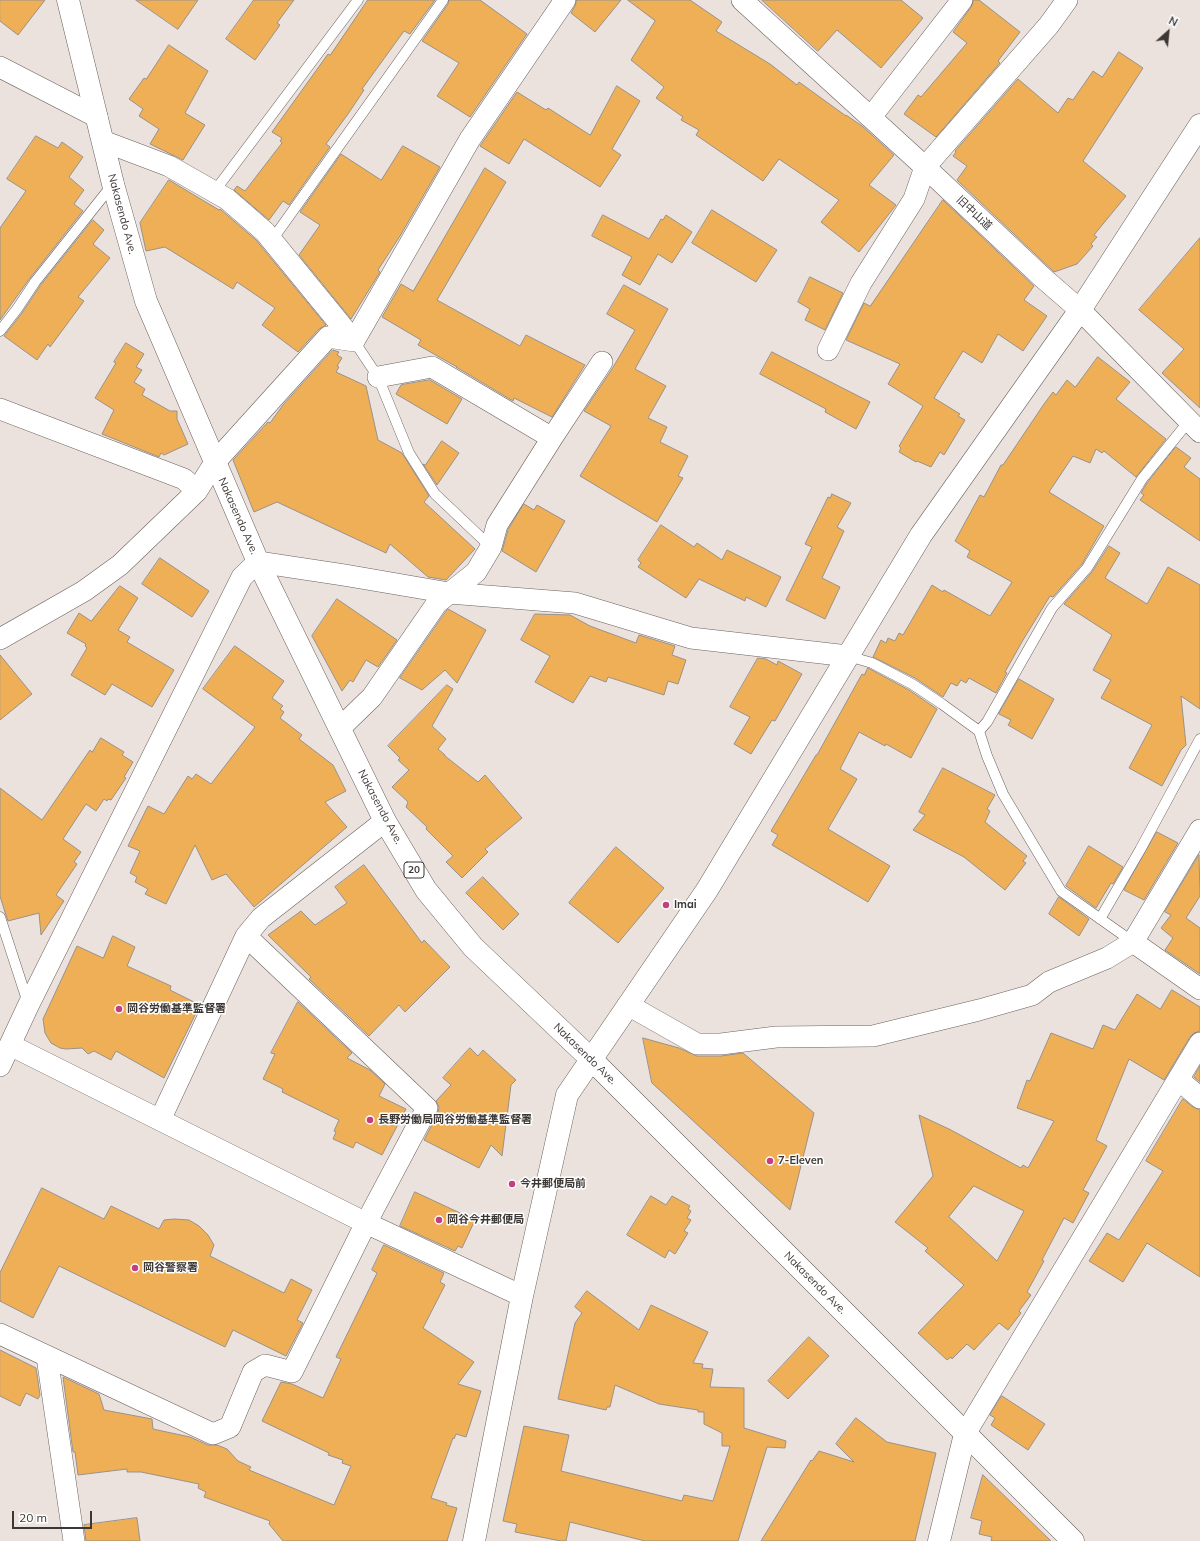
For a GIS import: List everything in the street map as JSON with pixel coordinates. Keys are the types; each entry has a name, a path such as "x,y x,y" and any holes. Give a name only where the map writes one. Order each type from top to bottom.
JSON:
{"main road":[{"name":"Nakasendo Ave.","path":"68,0 113,184 146,301 258,562 385,821 426,890 473,947 591,1059 1073,1541"},
{"path":"474,1541 522,1296 567,1095 708,890 921,535 1080,310 1200,125"},
{"path":"939,1541 965,1434"}],"street":[{"path":"354,341 470,139 565,0"},
{"name":"旧中山道","path":"742,0 871,117 1042,277 1080,310 1194,427"},
{"path":"871,117 962,0"},
{"path":"828,350 861,283 914,199 925,167 1049,25 1067,0"},
{"path":"0,67 97,117"},
{"path":"103,141 169,166 227,199 265,232 354,341"},
{"path":"0,639 84,591 120,565 197,491 215,462 328,338 354,341"},
{"path":"340,728 372,697 437,603 476,572 491,547 497,526 602,362"},
{"path":"378,377 432,367 552,438"},
{"path":"0,409 184,479 197,491"},
{"path":"0,1066 29,1004 242,577 258,562 344,574 449,593 575,603 691,638 848,656"},
{"path":"160,1120 246,936 261,918 385,821"},
{"path":"628,1005 697,1044 721,1044 776,1037 873,1036 979,1010 1032,995 1049,982 1107,958 1132,942 1200,830"},
{"path":"0,1334 213,1434 230,1427 253,1372 265,1365 292,1372 366,1223 427,1108 246,936"},
{"path":"1132,942 1200,989"},
{"path":"965,1434 1200,1043"},
{"path":"10,1045 366,1223 522,1296"},
{"path":"1179,1080 1200,1098"},
{"path":"47,1357 74,1541"}],"lane":[{"path":"214,192 358,0"},
{"path":"272,240 443,0"},
{"path":"0,330 17,309 35,282 113,184"},
{"path":"354,341 378,377 409,453 435,494 491,547"},
{"path":"979,731 987,722 1052,608 1087,568 1142,479 1194,427"},
{"path":"848,656 872,663 912,684 979,731 987,756 1003,794 1061,891 1132,942"},
{"path":"1100,919 1140,850 1200,739"},
{"path":"0,917 29,1004"}],"building":[{"path":"0,0 45,0 18,35 0,21"},
{"path":"136,0 198,0 178,29"},
{"path":"254,0 294,0 277,23 280,25 255,60 226,39"},
{"path":"368,0 435,0 410,34 404,31 362,89 364,90 326,144 330,147 289,205 283,201 269,220 234,190 237,186 245,191 282,143 280,141 282,138 272,132 328,54 330,55"},
{"path":"449,0 480,0 527,34 470,117 437,96 459,63 422,41 448,4"},
{"path":"577,0 621,0 595,32 571,13"},
{"path":"628,0 690,0 722,22 716,31 770,64 797,85 799,82 862,126 894,155 869,185 896,205 859,252 821,222 839,200 779,159 763,181 696,135 699,130 681,120 683,117 656,98 664,87 631,60 655,21"},
{"path":"762,0 901,0 923,18 881,68 837,30 818,51"},
{"path":"974,0 979,0 1020,32 998,61 1000,63 936,137 904,114 918,95 921,97 967,43 953,32 971,7"},
{"path":"169,45 208,71 185,113 205,125 183,160 150,144 159,129 139,116 143,109 129,99 144,78 146,79"},
{"path":"1119,52 1143,68 1083,161 1126,196 1094,235 1097,237 1091,244 1093,246 1077,264 1054,272 957,180 967,166 953,156 956,152 955,151 1018,79 1058,113 1068,98 1073,100 1093,71 1102,77"},
{"path":"617,86 640,101 612,149 621,155 600,187 524,139 509,164 480,146 517,92 546,110 548,108 590,135"},
{"path":"36,136 58,148 62,142 83,157 69,177 84,190 74,204 83,211 30,278 0,320 0,228 26,191 7,179"},
{"path":"403,146 440,167 400,236 378,270 380,272 351,319 299,255 320,225 300,212 341,154 381,180"},
{"path":"485,168 506,182 437,300 520,346 526,335 585,365 552,417 514,398 513,401 418,345 421,340 382,317 401,284 413,291"},
{"path":"169,180 219,210 220,209 256,240 326,325 319,329 298,352 262,325 275,308 237,282 233,289 165,247 146,251 140,223"},
{"path":"943,200 1034,286 1024,300 1047,316 1023,351 998,334 982,363 963,351 934,398 960,414 958,416 965,420 944,455 940,452 931,467 917,461 916,462 899,452 901,448 899,446 923,406 888,384 900,364 846,340 864,303 870,306"},
{"path":"712,210 777,250 756,282 692,243"},
{"path":"603,215 649,239 661,219 663,220 666,215 692,232 672,263 658,254 640,285 622,275 632,257 592,236"},
{"path":"93,220 104,230 93,244 110,258 78,297 84,301 50,347 48,344 37,360 4,336 40,286"},
{"path":"1200,238 1200,408 1162,373 1184,349 1139,310"},
{"path":"810,277 843,293 825,330 805,320 810,309 798,302"},
{"path":"624,285 668,309 635,369 666,386 648,418 667,427 660,442 688,456 678,476 683,478 657,522 580,476 611,426 584,411 612,369 635,330 607,314"},
{"path":"126,343 144,354 136,367 142,370 134,382 145,389 142,395 170,411 177,411 177,419 188,444 164,455 161,453 159,457 102,434 114,410 95,398"},
{"path":"333,350 339,352 337,355 342,358 337,366 339,367 336,372 366,386 378,440 402,453 429,496 424,502 475,549 446,580 428,577 390,544 386,553 277,502 254,512 233,460 268,422 270,423 283,405"},
{"path":"772,352 870,402 856,429 825,412 826,409 760,374"},
{"path":"1098,357 1130,382 1116,399 1166,439 1136,477 1104,451 1102,453 1096,449 1090,463 1073,456 1049,492 1104,526 1082,564 1053,597 1050,596 1005,672 1007,673 996,693 969,678 966,683 961,680 957,686 951,683 943,697 915,678 873,657 881,640 886,643 888,638 895,641 899,633 903,635 932,585 943,592 944,590 990,616 1012,582 967,557 970,551 955,541 980,495 984,497 1001,465 1003,465 1053,392 1056,395 1067,380 1075,387"},
{"path":"430,380 462,399 447,424 396,394 401,385"},
{"path":"442,441 459,453 437,485 423,464 425,465"},
{"path":"1176,447 1191,458 1184,467 1200,479 1200,541 1140,500 1144,495 1141,493 1147,483"},
{"path":"832,494 851,503 837,527 844,531 822,578 840,587 825,619 786,600 812,547 805,544 828,497 830,498"},
{"path":"524,504 534,510 537,505 565,521 536,572 502,551 508,530"},
{"path":"661,525 694,547 697,543 722,560 727,550 781,577 766,607 746,597 745,601 699,579 686,598 638,567 641,563 638,560"},
{"path":"1109,546 1120,553 1105,578 1147,604 1168,567 1200,585 1200,709 1181,696 1186,745 1181,750 1162,786 1129,768 1152,725 1101,698 1111,680 1093,670 1112,635 1064,604 1092,572"},
{"path":"160,558 209,591 192,617 142,584"},
{"path":"120,586 138,598 118,630 130,637 127,642 174,670 152,707 112,684 105,695 71,675 87,648 85,646 86,644 67,633 79,613 91,621"},
{"path":"337,599 397,640 378,667 366,660 353,682 350,680 342,691 312,636"},
{"path":"448,609 486,630 457,683 445,670 422,690 400,678"},
{"path":"535,614 570,615 590,626 636,643 639,635 675,646 672,655 686,660 678,684 668,681 664,695 608,677 606,682 590,676 573,703 535,682 550,656 521,640"},
{"path":"235,646 284,681 272,698 283,706 280,709 284,712 280,718 302,735 299,739 333,765 346,791 325,802 347,827 254,907 226,874 212,880 195,845 166,904 145,894 148,889 135,882 137,877 130,873 140,851 128,846 148,806 164,814 188,776 192,779 196,774 211,784 255,727 203,689"},
{"path":"0,655 32,694 0,720"},
{"path":"758,658 766,659 777,665 778,661 802,674 775,721 772,720 751,754 734,744 750,717 730,707"},
{"path":"868,668 909,690 937,709 911,758 886,744 885,746 859,732 840,769 857,779 828,829 890,866 868,902 772,845 778,835 771,831 817,755 862,674 864,675"},
{"path":"1019,679 1054,699 1032,739 1008,725 1011,720 999,714"},
{"path":"447,685 453,689 432,726 446,739 438,749 478,782 485,775 522,818 485,849 488,852 462,878 446,862 453,856 426,829 427,827 406,807 408,802 392,787 409,770 398,760 400,758 388,746"},
{"path":"101,738 124,752 122,755 133,762 124,777 126,778 111,800 108,799 107,801 104,799 96,811 86,804 63,839 81,852 74,862 77,864 56,895 64,901 41,935 39,913 8,921 0,896 0,788 42,820 90,750 92,752"},
{"path":"943,768 995,795 987,809 990,811 985,822 1027,856 1023,861 1026,863 1005,890 964,857 913,830 925,815 919,812"},
{"path":"1157,832 1178,843 1144,900 1124,890"},
{"path":"1089,846 1123,867 1113,884 1111,883 1096,908 1066,886"},
{"path":"616,847 664,888 618,943 569,903"},
{"path":"1199,855 1200,896 1186,918 1200,928 1200,974 1165,950 1173,938 1161,928 1171,915 1165,912"},
{"path":"364,865 422,943 424,940 450,967 405,1012 399,1005 369,1036 309,979 311,977 268,935 301,911 315,925 347,903 335,887"},
{"path":"483,877 519,914 503,930 466,893"},
{"path":"1059,897 1089,919 1079,936 1049,914"},
{"name":"岡谷労働基準監督署","path":"113,936 135,947 127,966 171,986 170,990 200,1005 164,1078 116,1051 111,1060 94,1051 88,1054 82,1048 60,1048 51,1043 45,1033 43,1019 77,946 103,958"},
{"path":"1172,990 1200,1007 1200,1031 1194,1033 1190,1037 1164,1080 1129,1059 1096,1140 1107,1146 1083,1190 1089,1193 1073,1223 1064,1218 1042,1260 1044,1261 1027,1292 1031,1295 1019,1311 1021,1313 1008,1330 999,1323 974,1350 967,1344 952,1359 951,1357 947,1360 918,1333 964,1285 925,1251 928,1248 895,1222 933,1176 919,1115 951,1130 1021,1168 1023,1165 1028,1168 1054,1121 1017,1108 1027,1080 1030,1081 1051,1033 1093,1049 1103,1025 1115,1030 1137,994 1160,1009","holes":["974,1186 1024,1211 997,1261 949,1217"]},
{"path":"298,1002 352,1053 347,1058 370,1070 385,1084 379,1096 406,1109 382,1155 356,1142 353,1148 333,1139 336,1132 334,1131 339,1120 282,1092 283,1089 263,1079 275,1054 271,1053"},
{"name":"7-Eleven","path":"643,1038 679,1048 697,1056 721,1056 743,1053 814,1113 790,1210 652,1083"},
{"path":"470,1048 478,1056 483,1050 516,1080 511,1085 502,1156 491,1145 479,1168 424,1140 438,1113 439,1107 436,1101 451,1085 443,1078"},
{"path":"1200,1066 1200,1082 1194,1077"},
{"path":"1183,1099 1193,1107 1200,1110 1200,1277 1147,1243 1123,1282 1089,1261 1107,1233 1119,1240 1163,1171 1146,1161"},
{"name":"岡谷警察署","path":"42,1188 104,1219 111,1206 159,1229 164,1220 189,1220 199,1226 208,1235 214,1245 210,1256 284,1293 291,1279 312,1290 297,1320 303,1323 286,1356 233,1330 225,1347 59,1266 33,1318 0,1301 0,1273"},
{"name":"岡谷今井郵便局","path":"415,1192 475,1220 462,1248 458,1246 455,1251 400,1226"},
{"path":"651,1196 666,1205 672,1196 690,1206 688,1209 691,1211 687,1218 691,1220 684,1231 688,1233 675,1254 669,1250 665,1258 627,1235"},
{"path":"384,1245 444,1273 440,1282 445,1285 423,1328 474,1362 458,1384 481,1391 466,1437 456,1434 454,1439 453,1438 431,1498 457,1508 447,1541 283,1541 269,1524 270,1521 204,1497 206,1492 198,1488 199,1484 141,1472 127,1472 127,1469 78,1475 75,1452 73,1452 63,1377 99,1394 104,1410 152,1419 153,1429 190,1437 208,1445 217,1445 227,1449 238,1461 251,1467 249,1470 334,1505 351,1466 342,1463 343,1460 328,1455 329,1453 262,1421 281,1382 292,1384 323,1398 341,1359 336,1357 377,1273 372,1270"},
{"path":"587,1291 639,1330 651,1305 708,1332 693,1363 703,1364 702,1368 713,1369 710,1387 744,1388 744,1428 786,1441 785,1448 767,1447 738,1541 645,1541 570,1522 566,1541 561,1541 515,1532 517,1524 503,1521 524,1426 569,1435 561,1471 682,1501 684,1495 713,1501 730,1446 722,1446 722,1433 704,1424 704,1412 659,1404 615,1385 610,1407 607,1407 606,1410 558,1399 575,1323 582,1313 575,1307"},
{"path":"809,1337 829,1356 788,1399 768,1381"},
{"path":"0,1350 36,1368 40,1395 38,1399 26,1393 20,1406 0,1396"},
{"path":"1002,1396 1045,1424 1028,1450 991,1425 995,1418 990,1415"},
{"path":"856,1418 887,1442 936,1453 915,1541 761,1541 811,1460 812,1461 819,1451 854,1462 836,1444"},
{"path":"983,1475 1051,1541 991,1541 992,1537 979,1534 982,1521 971,1518"},
{"path":"137,1518 140,1541 86,1541 84,1525"}],"place":[{"name":"Imai","path":"666,905"},
{"name":"岡谷労働基準監督署","path":"119,1009"},
{"name":"長野労働局岡谷労働基準監督署","path":"370,1120"},
{"name":"7-Eleven","path":"770,1161"},
{"name":"今井郵便局前","path":"512,1184"},
{"name":"岡谷今井郵便局","path":"439,1220"},
{"name":"岡谷警察署","path":"135,1268"}]}
